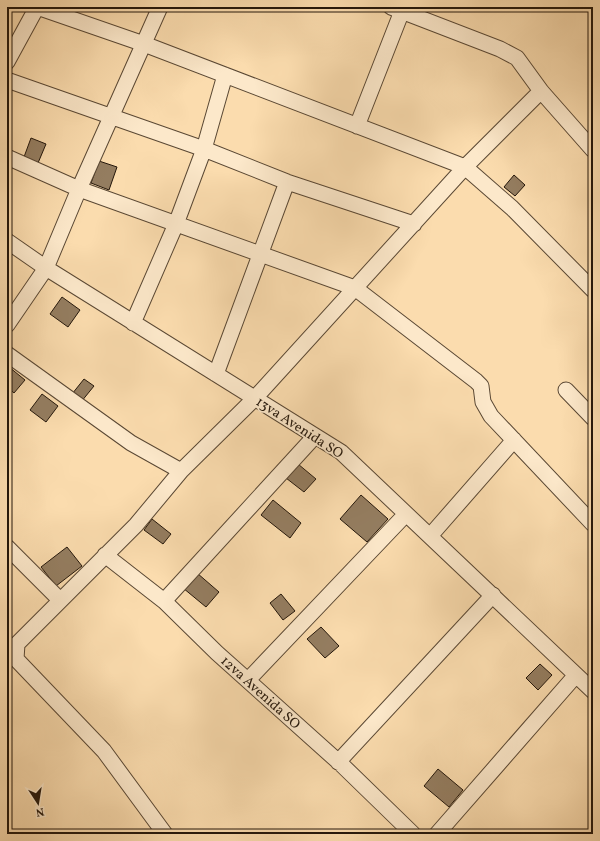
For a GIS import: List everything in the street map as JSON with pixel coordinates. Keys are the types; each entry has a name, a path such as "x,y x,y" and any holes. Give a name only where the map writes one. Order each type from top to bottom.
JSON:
{"street":[{"path":"7,62 37,7 144,44 465,167 512,208 593,290"},
{"path":"7,325 46,268 79,189 160,7"},
{"path":"357,126 397,9 500,48 517,58 541,91 593,150"},
{"path":"133,323 176,224 204,149 225,75"},
{"path":"7,80 204,149 287,182 414,224"},
{"path":"165,834 104,751 11,663 17,644 136,525 181,471 255,398 465,167 541,91"},
{"path":"7,157 79,189 355,288 476,381 481,386 483,402 491,416 593,524"},
{"path":"216,374 287,182"},
{"name":"13va Avenida SO","path":"7,241 46,268 133,323 341,452 593,691"},
{"path":"7,354 131,443 181,471"},
{"path":"566,390 593,418"},
{"path":"164,601 315,436"},
{"path":"430,536 514,440"},
{"path":"248,680 406,514"},
{"path":"7,547 60,600"},
{"name":"12va Avenida SO","path":"105,555 164,601 414,834"},
{"path":"338,762 492,595"},
{"path":"436,834 576,674"}],"building":[{"path":"31,138 46,144 38,163 24,157"},
{"path":"99,161 117,167 109,190 91,183"},
{"path":"514,175 525,185 515,196 504,187"},
{"path":"62,297 80,310 68,327 50,314"},
{"path":"9,367 25,380 14,393 7,387 7,370"},
{"path":"84,379 94,386 81,402 72,394"},
{"path":"42,394 58,406 46,422 30,410"},
{"path":"298,464 316,479 304,492 286,478"},
{"path":"361,495 388,519 367,542 340,519"},
{"path":"273,500 301,523 290,538 261,515"},
{"path":"152,519 171,534 163,544 144,530"},
{"path":"67,547 82,566 56,586 41,567"},
{"path":"197,573 219,592 206,607 183,588"},
{"path":"281,594 295,611 283,620 270,603"},
{"path":"321,627 339,646 325,658 307,639"},
{"path":"540,664 552,675 538,690 526,678"},
{"path":"438,769 463,790 449,807 424,786"}]}
